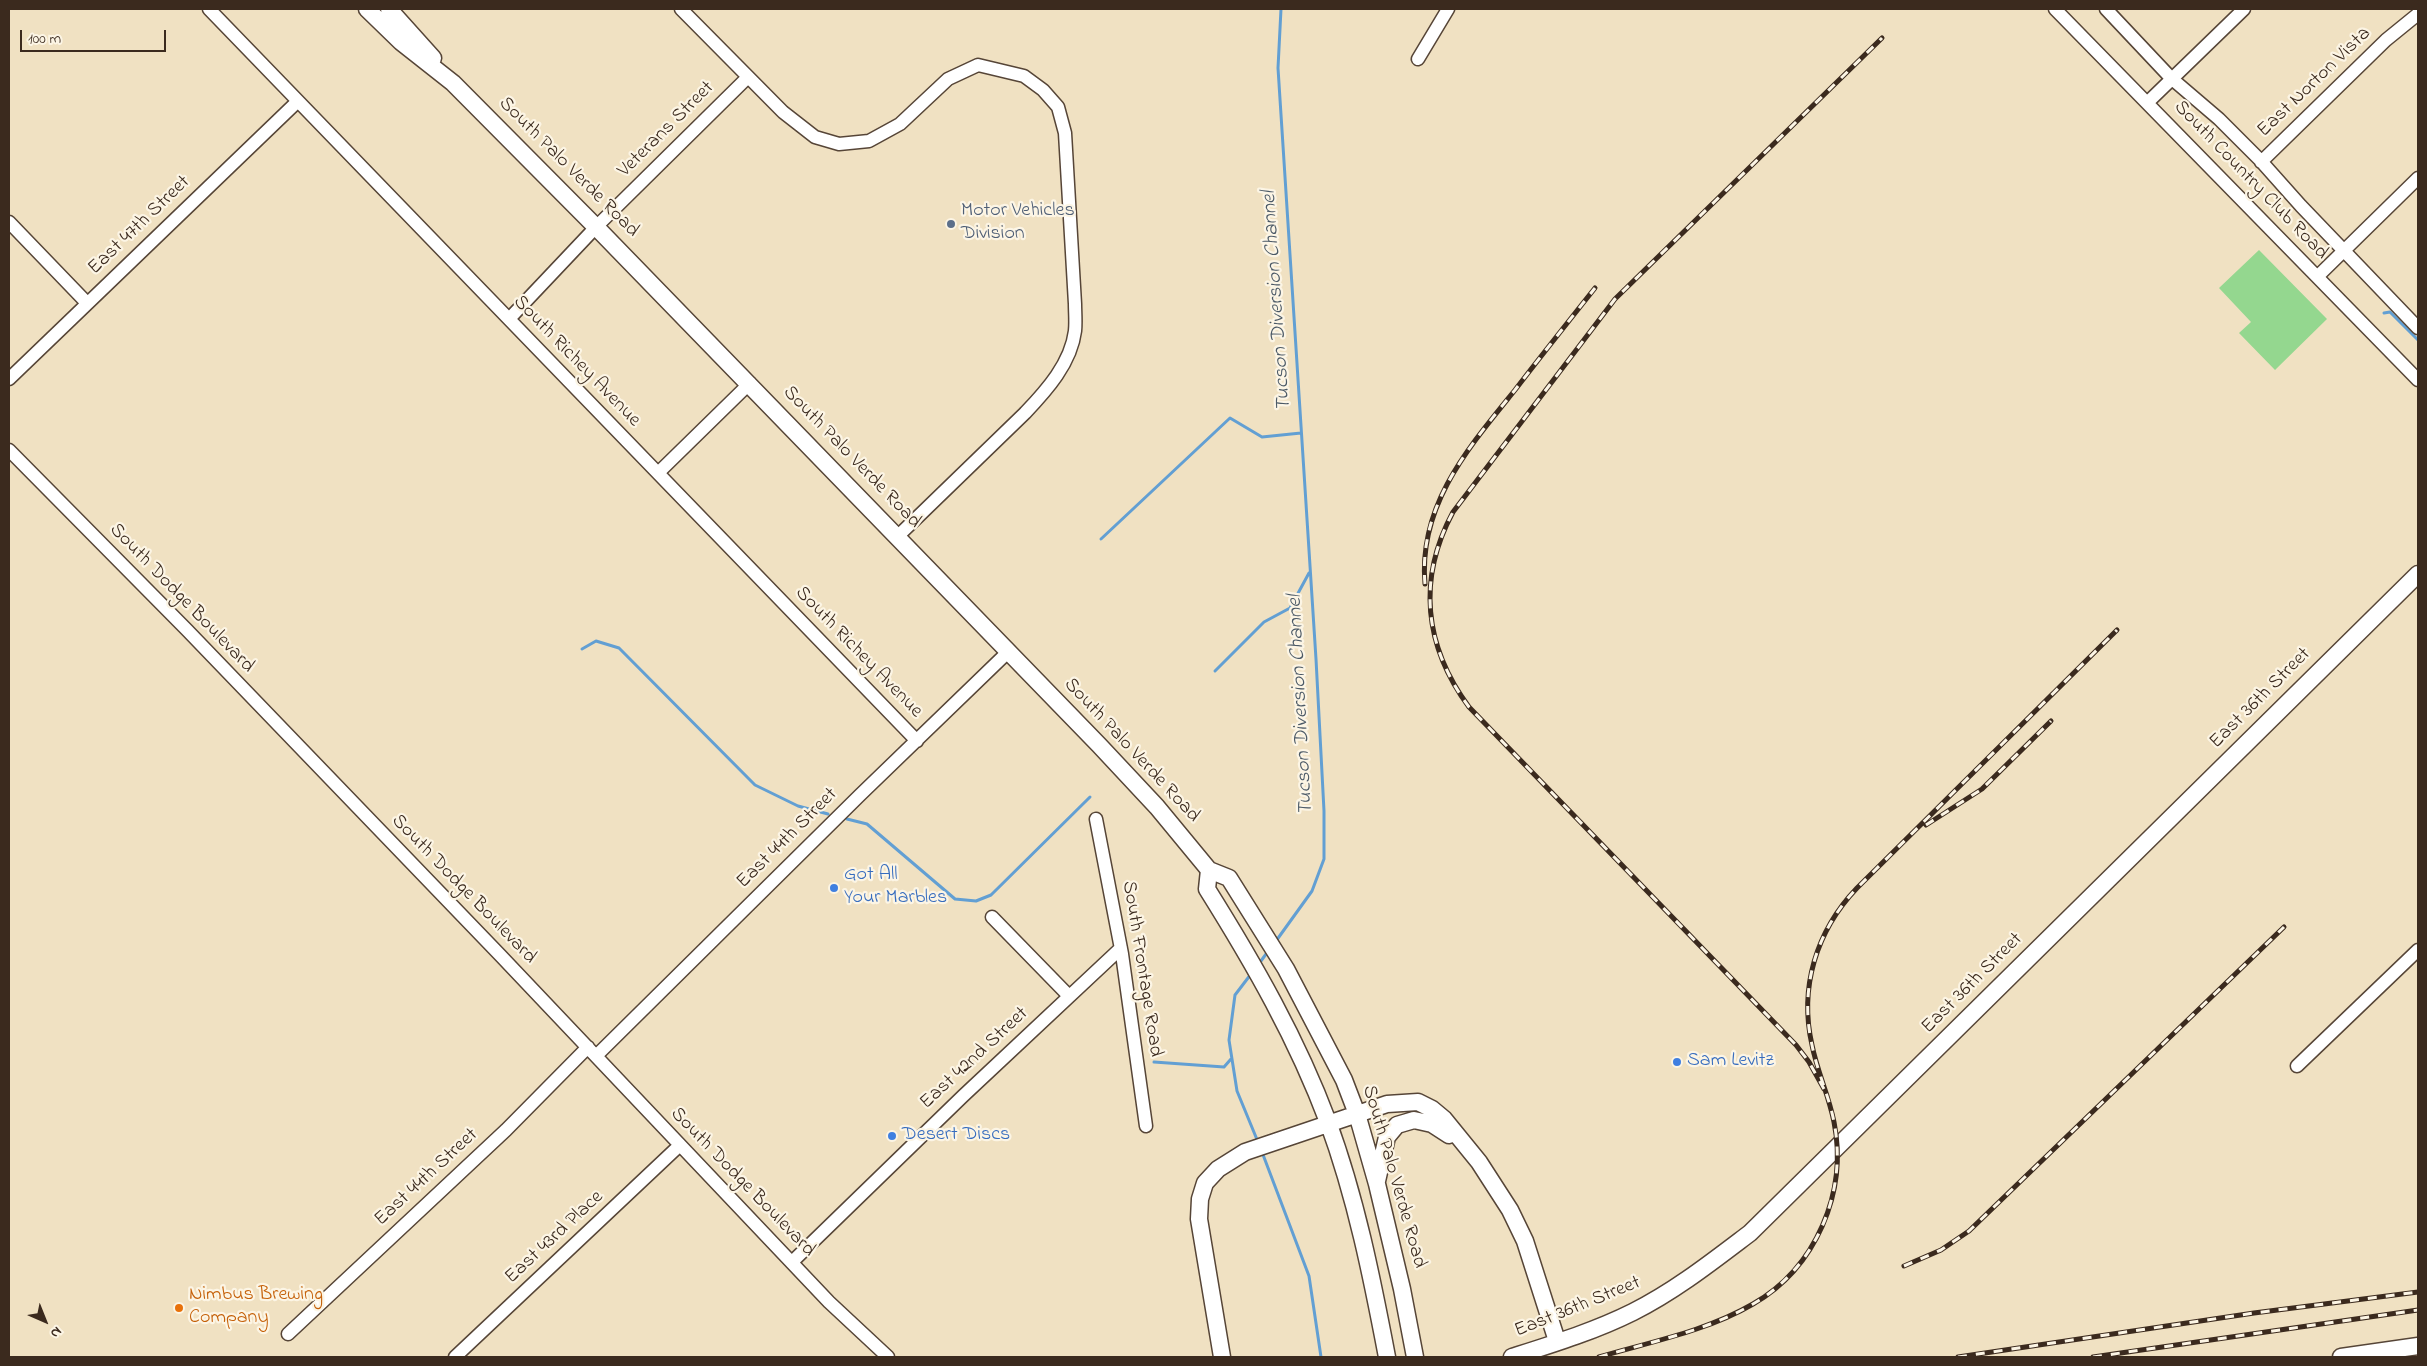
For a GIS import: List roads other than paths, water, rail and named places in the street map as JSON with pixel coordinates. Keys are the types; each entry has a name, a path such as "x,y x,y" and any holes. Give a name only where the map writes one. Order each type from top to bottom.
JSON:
{"main road":[{"name":"South Palo Verde Road","path":"367,9 401,42 453,83"},
{"name":"South Palo Verde Road","path":"389,9 453,83 1010,651 1157,807 1210,870 1229,878 1286,969 1344,1080 1357,1114 1377,1184 1402,1289 1415,1357"},
{"name":"East 36th Street","path":"1512,1357 1557,1342 1633,1312 1672,1290 1750,1233 2418,574"},
{"path":"1210,870 1207,890 1274,1000 1328,1123 1343,1168 1371,1275 1387,1357"},
{"path":"1222,1357 1199,1219 1200,1199 1205,1183 1218,1168 1245,1152 1387,1104 1418,1102 1432,1109 1444,1119 1497,1187 1518,1226 1557,1342"},
{"path":"1377,1184 1387,1137 1397,1125 1414,1120 1432,1124 1460,1140"},
{"path":"2341,1357 2418,1346"}],"street":[{"name":"South Richey Avenue","path":"208,9 917,741"},
{"path":"681,9 783,112 815,137 839,144 869,142 900,124 948,79 978,65 1024,76 1043,90 1058,107 1065,133 1075,304 1075,332 1066,358 1045,391 1025,413 898,536"},
{"path":"1418,59 1448,9"},
{"name":"South Country Club Road","path":"2055,9 2418,380"},
{"name":"South Country Club Road","path":"2106,9 2171,78 2219,119 2418,328"},
{"path":"2147,102 2244,9"},
{"name":"East Norton Vista","path":"2261,162 2386,40 2418,14"},
{"name":"Veterans Street","path":"509,319 596,227 748,77"},
{"name":"East 47th Street","path":"9,380 298,101"},
{"path":"2318,276 2418,178"},
{"path":"9,222 87,303"},
{"path":"658,473 750,384"},
{"name":"South Dodge Boulevard","path":"9,450 179,622 592,1051 829,1302 888,1357"},
{"name":"East 44th Street","path":"288,1334 592,1051 1010,651"},
{"name":"South Frontage Road","path":"1096,819 1121,948 1146,1126"},
{"path":"992,917 1070,996"},
{"name":"East 42nd Street","path":"792,1262 963,1096 1121,948"},
{"path":"2297,1066 2418,950"},
{"name":"East 43rd Place","path":"455,1357 680,1145"}],"waterway":[{"name":"Tucson Diversion Channel","path":"1276,941 1312,891 1324,859 1324,811 1316,659 1278,68 1281,9"},
{"path":"2384,313 2390,312 2418,340"},
{"path":"1101,539 1230,418 1262,437 1301,433"},
{"path":"1215,671 1264,622 1290,608 1309,573"},
{"path":"582,649 596,641 619,648 755,785 798,806 828,814"},
{"path":"847,819 867,824 955,899 976,901 991,895 1090,797"},
{"name":"Tucson Diversion Channel","path":"1258,965 1269,950"},
{"name":"Tucson Diversion Channel","path":"1251,974 1235,995 1229,1040 1237,1091 1258,1142"},
{"path":"1154,1062 1224,1067 1231,1059"},
{"name":"Tucson Diversion Channel","path":"1262,1152 1309,1276 1321,1357"}],"railway":[{"path":"1824,1089 1809,1062 1796,1045 1469,707 1454,684 1442,660 1431,612 1430,587 1434,562 1453,512 1615,299 1882,38"},
{"path":"1425,584 1425,555 1430,528 1438,503 1450,479 1481,433 1595,288"},
{"path":"1599,1357 1698,1329 1753,1304 1775,1289 1794,1270 1810,1249 1822,1226 1831,1201 1836,1175 1837,1148 1832,1112 1814,1055 1809,1024 1808,1002 1810,982 1814,961 1821,942 1831,923 1857,888 2117,630"},
{"path":"1926,825 1982,789 2051,721"},
{"path":"1904,1266 1941,1250 1969,1231 2284,927"},
{"path":"1958,1357 2254,1313 2418,1292"},
{"path":"2093,1357 2418,1310"}],"place":[{"name":"Motor Vehicles Division","path":"951,224"},
{"name":"Got All Your Marbles","path":"834,888"},
{"name":"Sam Levitz","path":"1677,1062"},
{"name":"Desert Discs","path":"892,1136"},
{"name":"Nimbus Brewing Company","path":"179,1308"}]}
